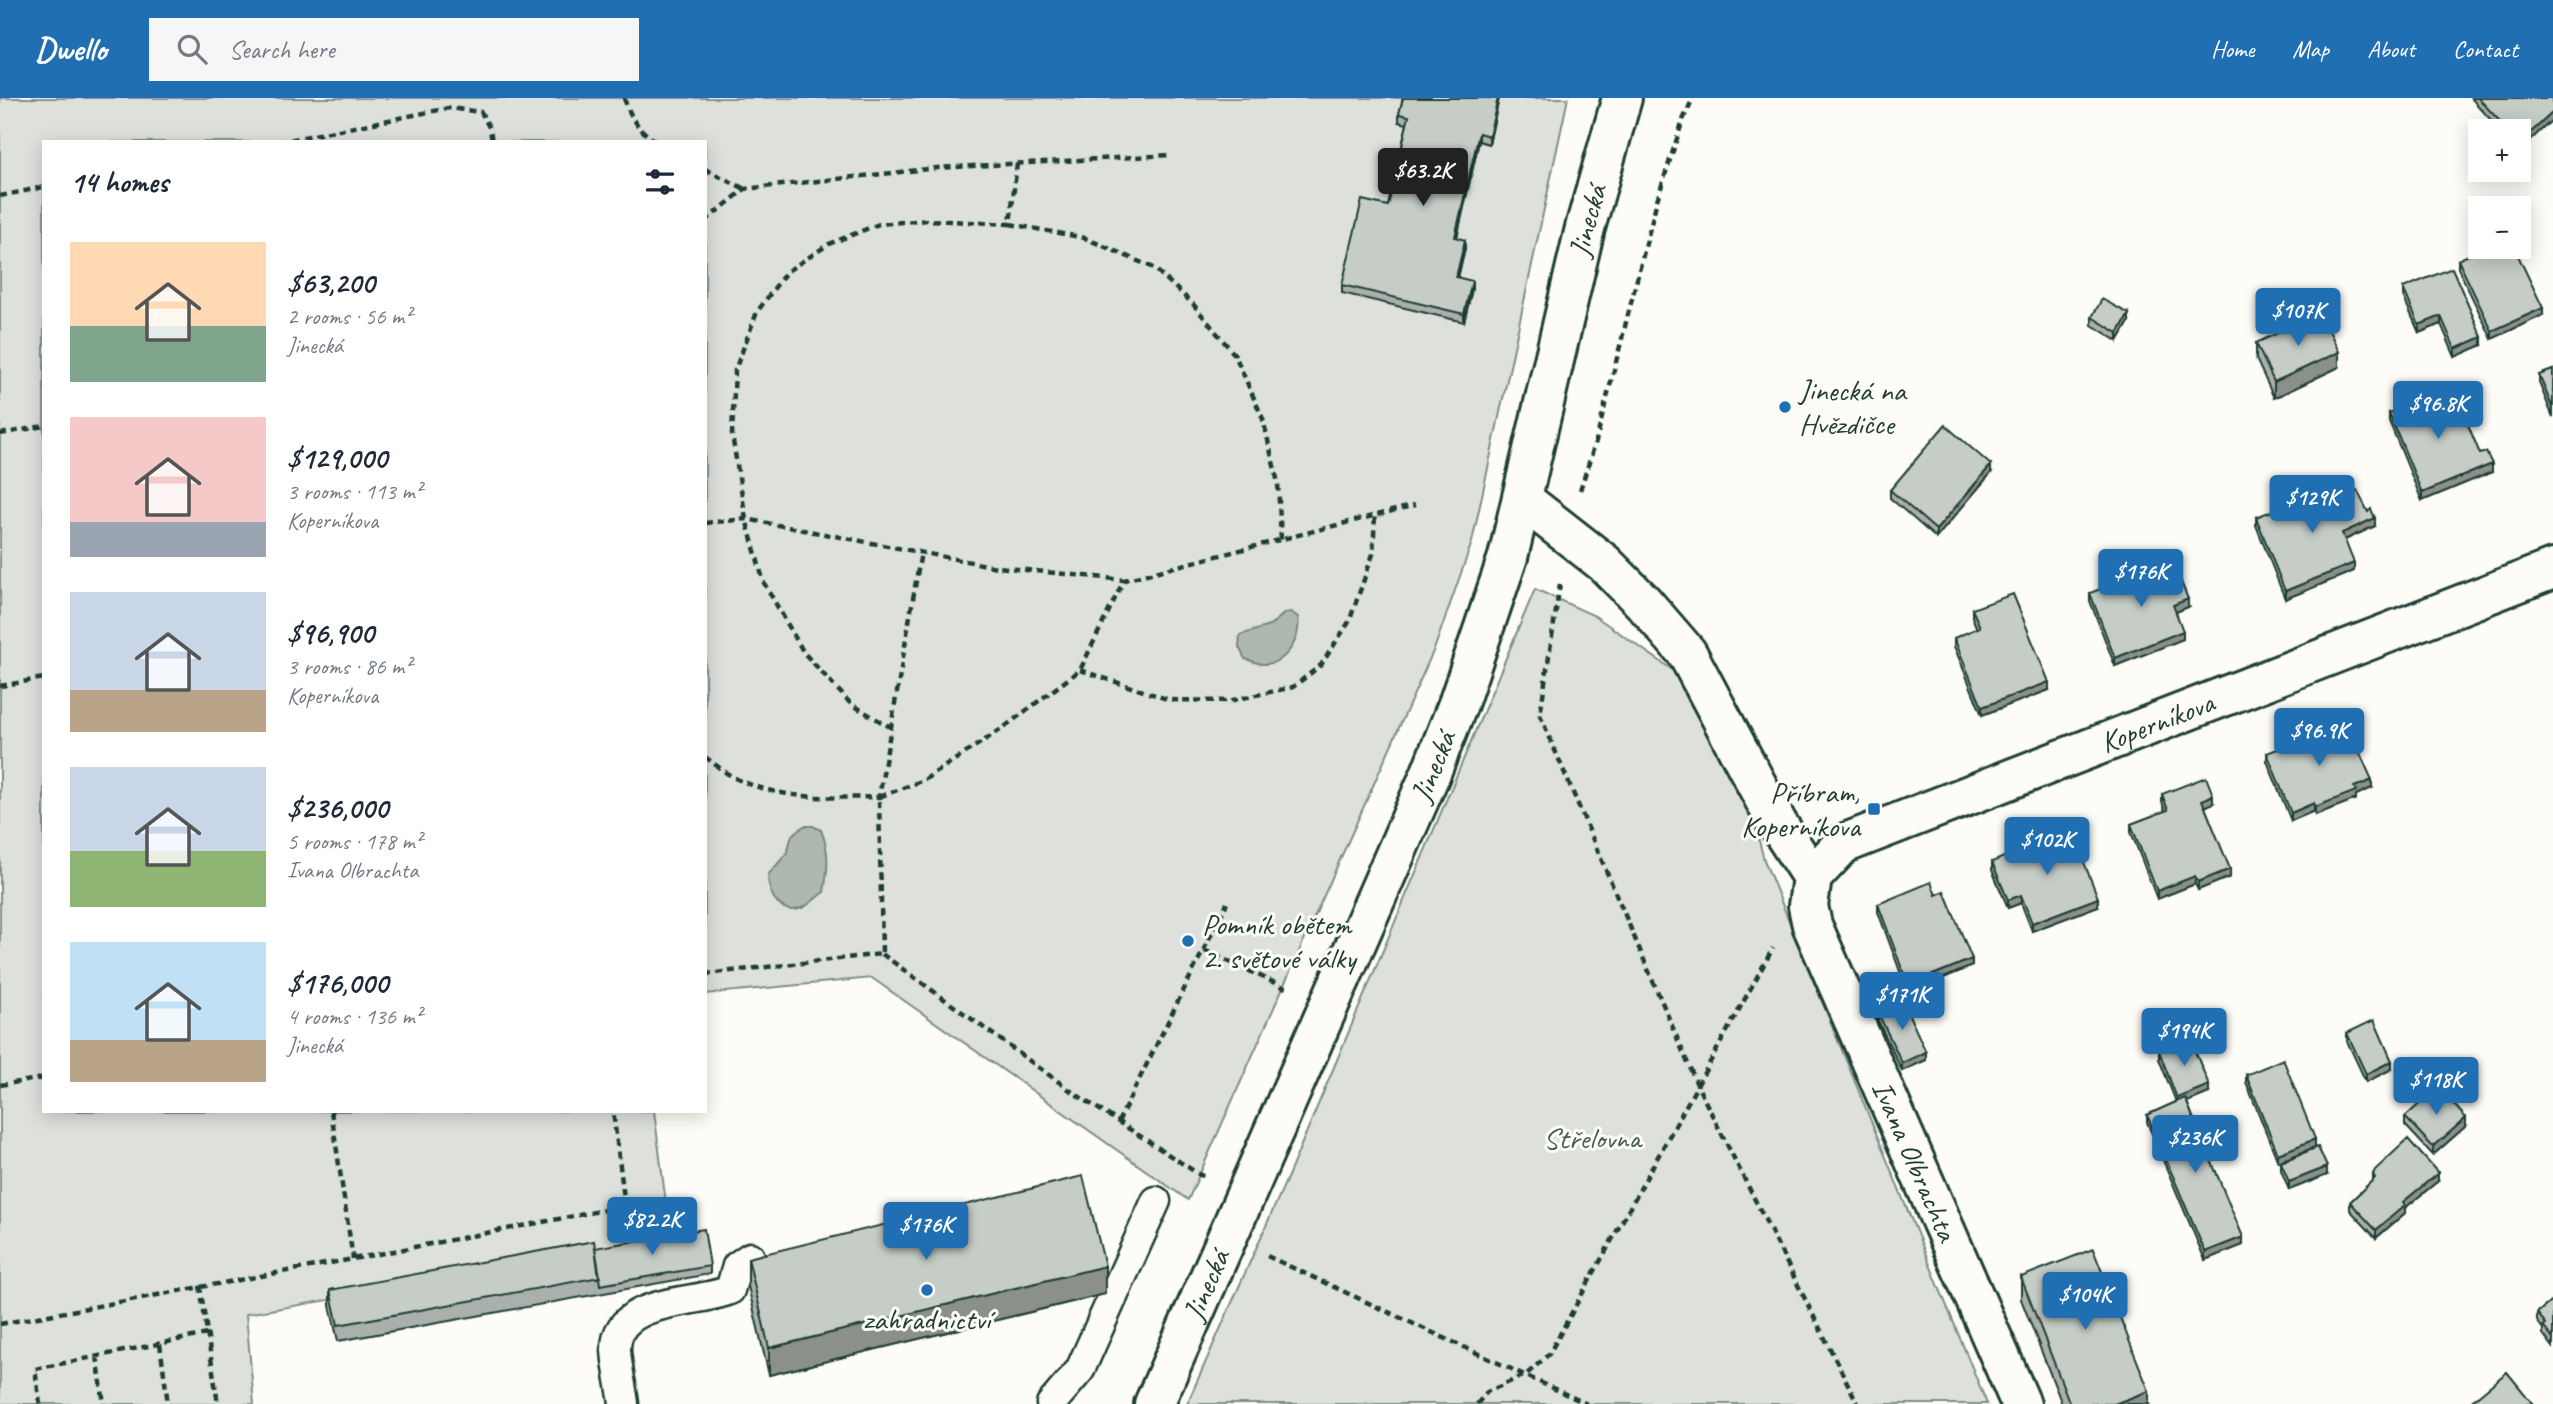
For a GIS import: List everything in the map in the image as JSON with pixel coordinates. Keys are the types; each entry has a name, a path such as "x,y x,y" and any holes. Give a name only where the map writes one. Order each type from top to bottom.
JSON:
{"street":[{"name":"Jinecká","path":"1154,1404 1430,775 1458,704 1508,557 1585,228 1622,98"},
{"path":"1522,499 1604,563 1643,602 1687,653 1777,822 1812,877"},
{"name":"Koperníkova","path":"1812,877 1826,859 1843,844 2553,569"},
{"name":"Ivana Olbrachta","path":"1812,877 1808,906 1812,925 2021,1404"}],"lane":[{"path":"1051,1404 1080,1370 1156,1201"},
{"path":"624,1404 616,1348 624,1323 643,1310 715,1296 730,1290 737,1266 750,1257"}],"path":[{"path":"624,98 629,112 645,135 654,140"},
{"path":"1693,98 1683,120 1657,200 1596,441 1568,535 1540,715 1698,1087 1858,1404"},
{"path":"289,140 449,108 481,112 490,129 492,140"},
{"path":"707,219 745,189 937,167 1171,155"},
{"path":"1010,223 1017,163"},
{"path":"707,170 745,189"},
{"path":"0,196 42,187"},
{"path":"892,728 851,704 804,653 764,583 746,519 732,435 736,370 757,312 786,272 829,244 879,224 928,219 1010,223 1085,238 1154,268 1193,303 1235,355 1263,419 1278,484 1281,540"},
{"path":"0,433 42,426"},
{"path":"707,523 746,519 998,567 1124,580 1415,505"},
{"path":"1080,670 1170,700 1229,701 1293,687 1321,665 1349,622 1373,554 1375,515"},
{"path":"882,954 879,797 921,552"},
{"path":"707,759 734,779 774,793 821,798 879,797 924,780 1003,728 1080,670 1124,580"},
{"path":"0,686 42,678"},
{"path":"1118,1122 1227,903"},
{"path":"1477,1404 1487,1392 1527,1374 1549,1354 1774,947"},
{"path":"1205,950 1291,990"},
{"path":"707,975 882,954 1074,1093 1205,1176"},
{"path":"0,1085 42,1077"},
{"path":"331,1113 353,1259"},
{"path":"0,1324 625,1206 613,1113"},
{"path":"1227,1238 1527,1374 1587,1404"},
{"path":"200,1286 218,1404"},
{"path":"40,1404 35,1369 207,1334"},
{"path":"160,1344 168,1404"},
{"path":"97,1356 104,1404"}],"green space":[{"path":"0,98 1568,98 1472,542 1435,647 1188,1200 872,978 707,994 707,140 42,140 42,1113 654,1113 671,1242 246,1314 254,1404 0,1404"},
{"name":"Střelovna","path":"1535,589 1595,616 1680,675 1748,798 1764,860 1987,1404 1187,1404 1289,1174"}],"shaded area":[{"path":"1291,612 1298,617 1297,633 1285,655 1279,660 1262,664 1245,659 1239,647 1240,635 1269,626 1285,613"},
{"path":"804,826 821,830 824,838 827,861 824,892 806,906 790,910 778,903 774,897 768,875 787,853 792,835"}],"building":[{"path":"1403,98 1498,98 1489,136 1479,133 1455,237 1465,240 1456,277 1472,281 1464,314 1342,285 1362,200 1388,206 1409,116 1399,114"},
{"path":"2478,98 2553,98 2553,112 2531,132 2531,119 2498,119"},
{"path":"2468,255 2468,259 2520,259 2543,308 2492,331 2458,260"},
{"path":"2452,268 2482,337 2455,349 2441,316 2419,325 2403,288"},
{"path":"2102,299 2129,314 2118,333 2092,317"},
{"path":"2321,313 2339,352 2274,382 2256,343"},
{"path":"2553,370 2553,409 2539,375"},
{"path":"2453,388 2480,454 2486,452 2492,464 2422,493 2389,413"},
{"path":"1945,425 1991,465 1936,530 1890,490"},
{"path":"2333,487 2339,499 2357,490 2368,512 2371,509 2375,518 2342,533 2354,563 2285,591 2256,517"},
{"path":"2172,560 2188,599 2173,605 2183,631 2115,658 2090,593"},
{"path":"2013,594 2049,682 1982,707 1954,638 1980,627 1972,609"},
{"path":"2346,722 2372,780 2354,787 2356,791 2291,813 2267,753"},
{"path":"2206,777 2213,795 2202,800 2230,869 2198,882 2195,876 2157,891 2131,824 2168,810 2162,794"},
{"path":"2071,829 2098,898 2032,923 2021,895 2008,900 1992,862"},
{"path":"1931,882 1936,895 1944,891 1972,959 1908,985 1878,904"},
{"path":"1903,1002 1926,1052 1902,1063 1878,1013"},
{"path":"2374,1020 2392,1061 2366,1074 2347,1033"},
{"path":"2190,1039 2209,1085 2177,1098 2159,1051"},
{"path":"2283,1059 2315,1139 2278,1154 2246,1075"},
{"path":"2438,1087 2466,1118 2433,1147 2405,1117"},
{"path":"2185,1098 2243,1237 2205,1252 2147,1115"},
{"path":"2408,1139 2438,1173 2403,1202 2405,1205 2376,1230 2350,1202 2375,1178 2375,1170"},
{"path":"2318,1147 2327,1167 2289,1182 2281,1162"},
{"name":"zahradnictví","path":"1083,1176 1105,1266 769,1348 748,1258"},
{"path":"704,1229 710,1266 600,1285 595,1248"},
{"path":"594,1241 600,1277 338,1325 330,1290"},
{"path":"2093,1249 2149,1391 2114,1404 2070,1404 2021,1277"},
{"path":"2553,1300 2553,1339 2537,1313"},
{"path":"2507,1372 2533,1404 2468,1404"}],"place":[{"name":"Jinecká na Hvězdičce","path":"1785,407"},
{"name":"Příbram, Koperníkova","path":"1874,809"},
{"name":"Pomník obětem 2. světové války","path":"1188,941"},
{"name":"zahradnictví","path":"927,1290"}]}
